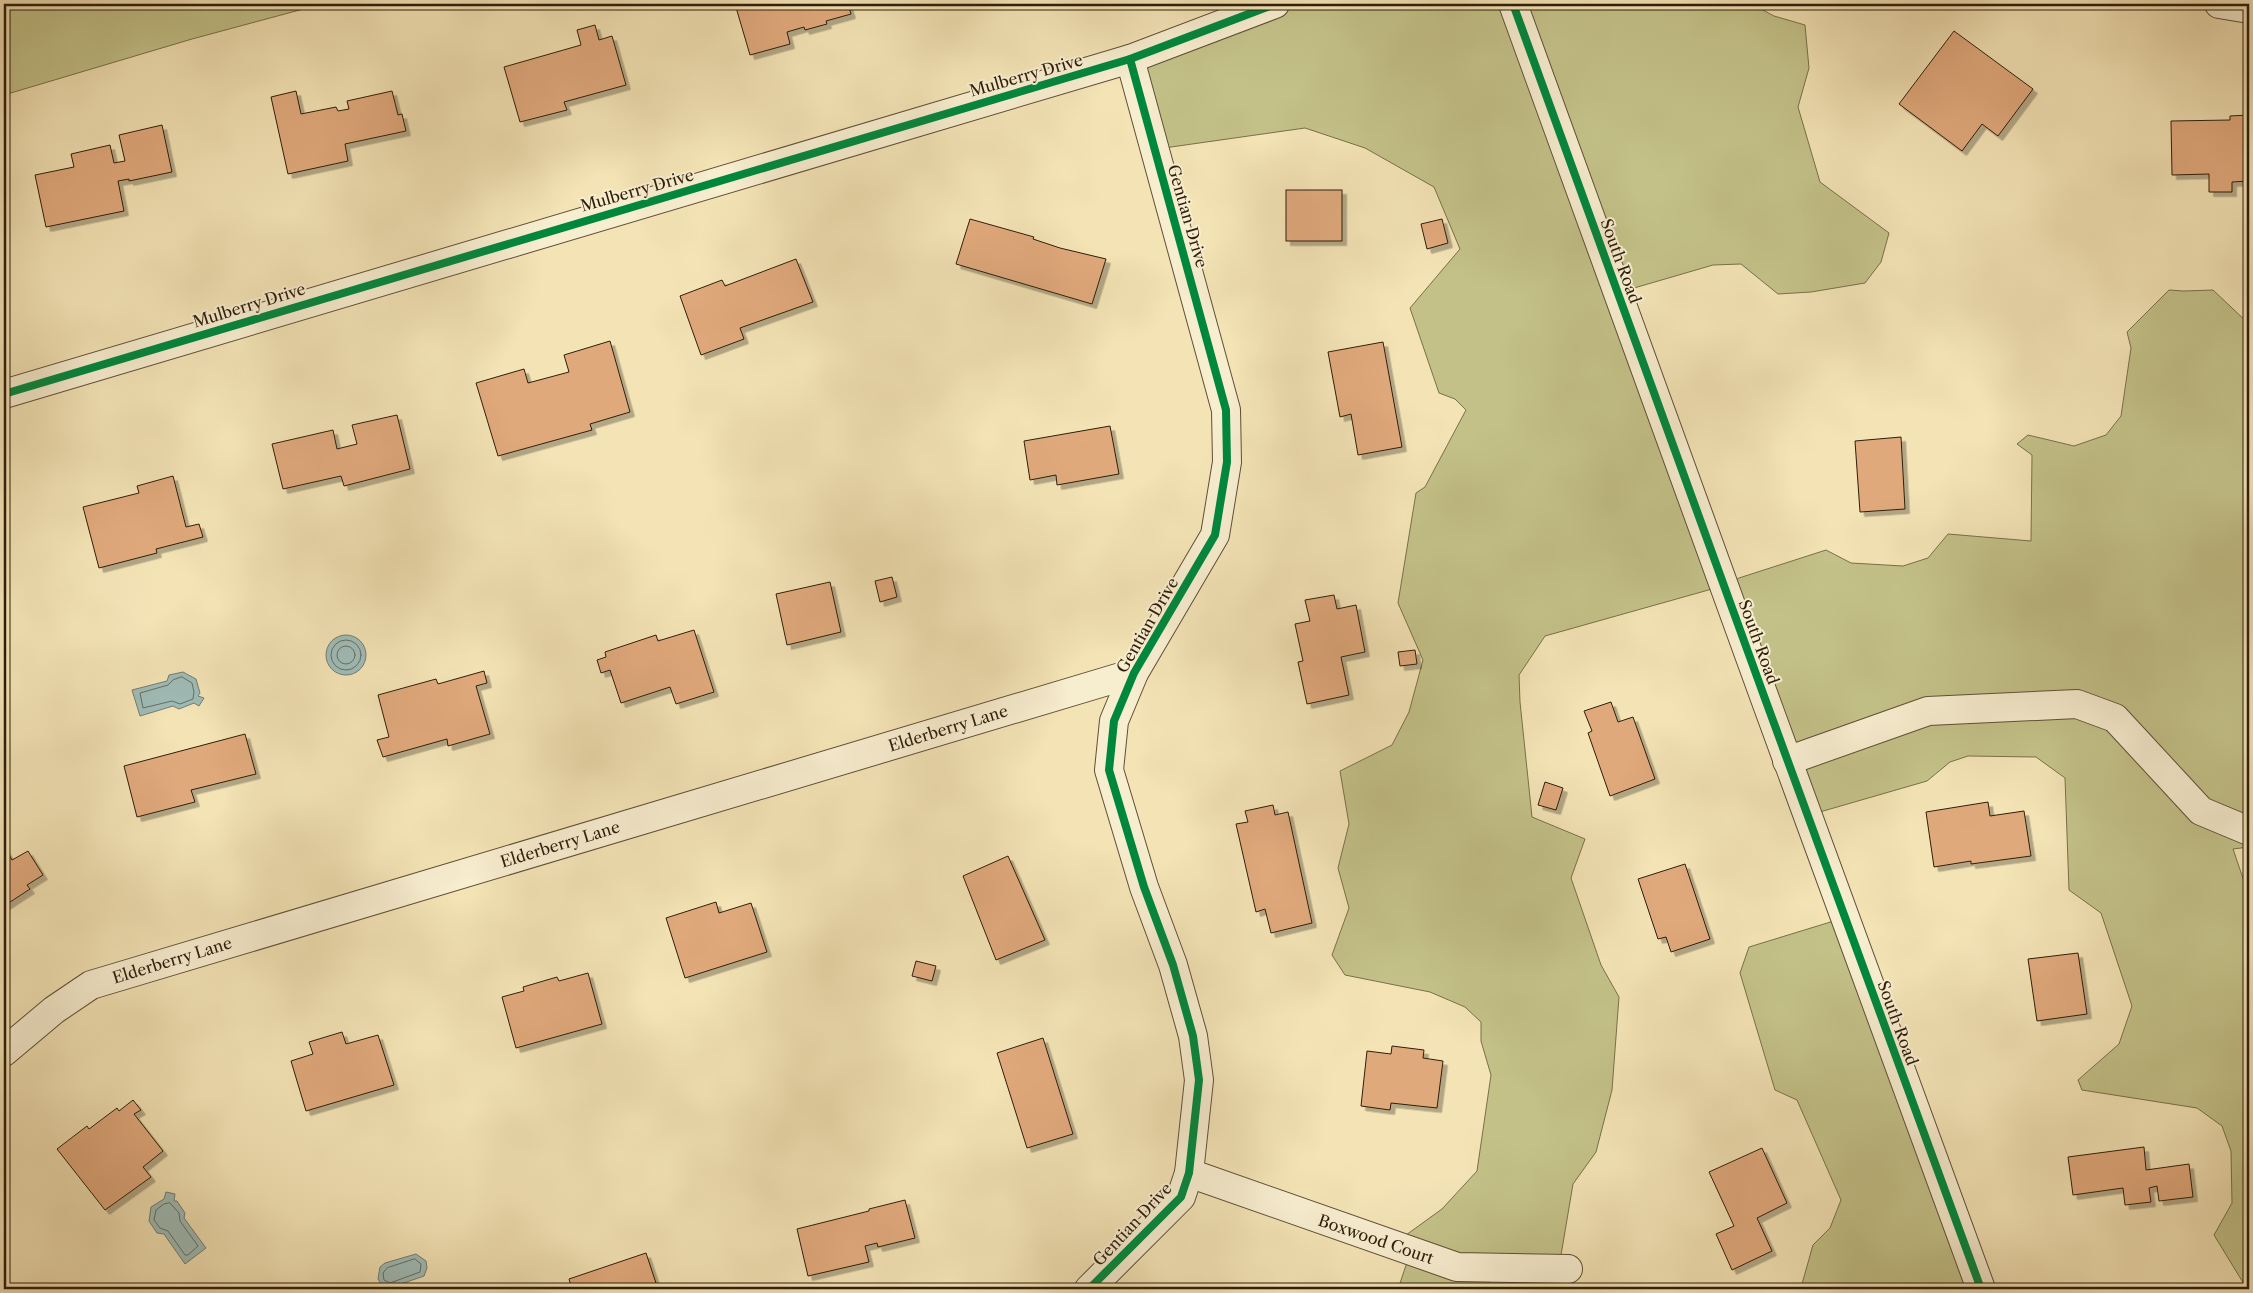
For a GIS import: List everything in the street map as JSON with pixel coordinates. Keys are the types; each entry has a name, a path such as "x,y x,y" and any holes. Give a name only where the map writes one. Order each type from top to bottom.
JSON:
{"street":[{"name":"Mulberry Drive","path":"4,394 1130,59 1275,4"},
{"name":"South Road","path":"1513,4 1787,761 1981,1289"},
{"path":"2219,4 2249,9"},
{"name":"Gentian Drive","path":"1089,1289 1181,1197 1189,1173 1199,1080 1193,1036 1174,965 1144,887 1110,770 1114,722 1134,673 1215,535 1227,462 1226,410 1130,59"},
{"name":"Elderberry Lane","path":"4,1052 54,1010 91,985 1134,673"},
{"path":"1787,761 1928,711 2077,704 2115,718 2201,811 2249,831"},
{"name":"Boxwood Court","path":"1189,1173 1457,1267 1568,1269"}],"shaded area":[{"path":"4,4 322,4 192,39 4,95"},
{"path":"1287,4 1752,4 1774,16 1805,25 1809,68 1798,107 1820,182 1889,233 1881,262 1865,283 1811,292 1778,294 1741,264 1713,265 1617,293 1712,589 1545,636 1519,675 1532,817 1585,839 1571,878 1601,965 1619,997 1612,1090 1596,1152 1573,1184 1560,1261 1490,1265 1489,1289 1398,1289 1414,1242 1406,1235 1442,1209 1477,1171 1491,1075 1481,1041 1481,1022 1465,1007 1430,992 1345,975 1332,955 1349,908 1338,868 1349,824 1340,771 1392,745 1409,712 1423,660 1398,603 1416,493 1425,487 1466,410 1455,399 1439,393 1410,308 1460,249 1434,187 1365,148 1305,128 1164,148 1138,74 1152,63"},
{"path":"2169,290 2213,290 2249,324 2249,847 2233,849 2249,896 2249,1289 2247,1289 2214,1235 2232,1203 2231,1151 2222,1126 2197,1108 2082,1090 2078,1080 2119,1044 2132,1006 2101,913 2069,890 2065,778 2036,757 1968,756 1950,762 1927,781 1806,816 1720,589 1739,578 1826,550 1851,563 1903,566 1928,558 1948,534 2031,541 2032,455 2017,444 2028,435 2074,446 2106,435 2121,416 2131,348 2127,332"},
{"path":"1837,920 1979,1289 1807,1289 1802,1284 1813,1245 1830,1228 1841,1200 1797,1100 1775,1090 1740,973 1749,947"}],"water":[{"path":"350,635 357,638 363,644 366,655 365,663 357,672 350,675 342,675 335,672 327,663 326,651 329,644 338,636"},
{"path":"183,672 196,679 200,693 198,696 204,698 199,706 194,703 179,709 173,706 140,716 132,690 167,681 169,675"},
{"path":"166,1192 175,1194 174,1201 177,1201 185,1213 184,1218 206,1248 185,1264 164,1234 157,1233 149,1221 151,1207 164,1199"},
{"path":"416,1254 426,1261 427,1268 424,1276 392,1287 381,1284 378,1279 380,1267 385,1263"}],"building":[{"path":"735,4 848,4 851,14 826,21 827,24 805,30 804,27 787,32 790,44 750,55"},
{"path":"595,25 599,40 612,36 626,85 564,102 567,110 520,122 504,67 581,45 577,30"},
{"path":"1954,31 2033,89 1998,136 1982,124 1962,151 1899,104"},
{"path":"296,91 301,114 336,107 338,111 349,109 347,101 392,91 398,115 402,114 406,131 345,144 348,161 288,174 271,97"},
{"path":"2249,115 2249,181 2232,182 2232,192 2209,192 2209,174 2172,175 2171,121 2230,120 2230,116"},
{"path":"162,125 172,172 129,181 129,179 118,181 124,211 46,227 35,175 74,167 71,154 110,145 114,163 125,161 119,135"},
{"path":"1286,190 1342,190 1342,241 1286,241"},
{"path":"970,219 1034,237 1033,239 1060,248 1106,259 1092,304 956,264"},
{"path":"1442,219 1448,243 1427,249 1421,224"},
{"path":"796,259 813,302 740,328 744,339 701,355 680,296 722,280 725,286"},
{"path":"610,341 630,412 590,424 592,430 498,456 476,383 524,369 528,383 569,372 564,355"},
{"path":"1383,342 1402,447 1358,455 1351,414 1340,417 1328,352"},
{"path":"397,415 410,469 344,486 341,476 283,489 272,444 333,430 337,449 357,444 352,425"},
{"path":"1110,426 1119,474 1057,485 1056,475 1030,480 1024,441"},
{"path":"1901,437 1905,509 1860,512 1855,441"},
{"path":"173,476 186,527 199,524 203,537 156,549 157,553 99,568 83,507 139,493 137,486"},
{"path":"892,577 897,597 880,602 875,581"},
{"path":"830,582 841,632 787,645 776,594"},
{"path":"1334,595 1337,609 1356,605 1365,652 1341,657 1349,695 1307,704 1298,662 1303,661 1295,624 1310,621 1305,600"},
{"path":"694,630 714,692 676,704 670,687 621,703 610,670 601,673 597,660 606,657 605,652 656,635 658,641"},
{"path":"1415,650 1417,664 1400,666 1398,652"},
{"path":"484,671 487,683 476,686 490,734 448,746 447,739 383,757 377,740 389,737 378,695 436,679 438,684"},
{"path":"1611,702 1618,722 1633,717 1655,779 1610,796 1588,733 1592,731 1584,711"},
{"path":"245,734 256,774 191,790 195,802 137,817 124,766"},
{"path":"1545,782 1563,788 1556,810 1538,805"},
{"path":"1988,802 1990,816 2024,811 2031,856 1971,864 1971,861 1934,867 1926,812"},
{"path":"1273,805 1275,815 1288,812 1312,923 1271,933 1265,909 1256,912 1236,824 1248,822 1245,811"},
{"path":"4,847 12,860 28,851 43,875 27,885 30,889 4,906"},
{"path":"1008,856 1045,940 996,960 963,876"},
{"path":"1685,864 1710,939 1671,952 1666,937 1658,939 1638,879"},
{"path":"716,902 719,913 751,903 767,952 685,978 666,918"},
{"path":"2078,953 2087,1014 2037,1021 2028,959"},
{"path":"916,961 936,966 932,981 912,976"},
{"path":"588,973 602,1024 516,1048 502,997 524,991 523,987 557,977 559,981"},
{"path":"342,1032 346,1044 378,1035 394,1085 306,1111 291,1061 313,1054 309,1042"},
{"path":"1043,1038 1073,1134 1027,1148 997,1053"},
{"path":"1392,1046 1424,1050 1423,1058 1443,1061 1437,1108 1391,1103 1390,1110 1361,1106 1367,1051 1391,1054"},
{"path":"133,1100 141,1110 134,1114 163,1151 143,1167 151,1177 105,1210 57,1149 87,1126 89,1129 117,1108 119,1111"},
{"path":"2144,1147 2146,1170 2189,1164 2193,1197 2159,1201 2157,1186 2149,1188 2151,1202 2125,1205 2123,1188 2073,1195 2068,1157"},
{"path":"1762,1148 1787,1203 1757,1218 1772,1251 1732,1270 1716,1234 1734,1226 1709,1172"},
{"path":"905,1200 915,1238 878,1247 877,1243 865,1246 869,1262 808,1276 797,1229"},
{"path":"646,1253 658,1289 572,1289 569,1279"}],"cycle path":[{"path":"4,394 1130,59 1275,4"},
{"path":"1513,4 1981,1289"},
{"path":"1089,1289 1181,1197 1189,1173 1199,1080 1193,1036 1173,965 1144,887 1109,770 1114,721 1134,673 1215,535 1227,462 1226,410 1130,59"}]}
